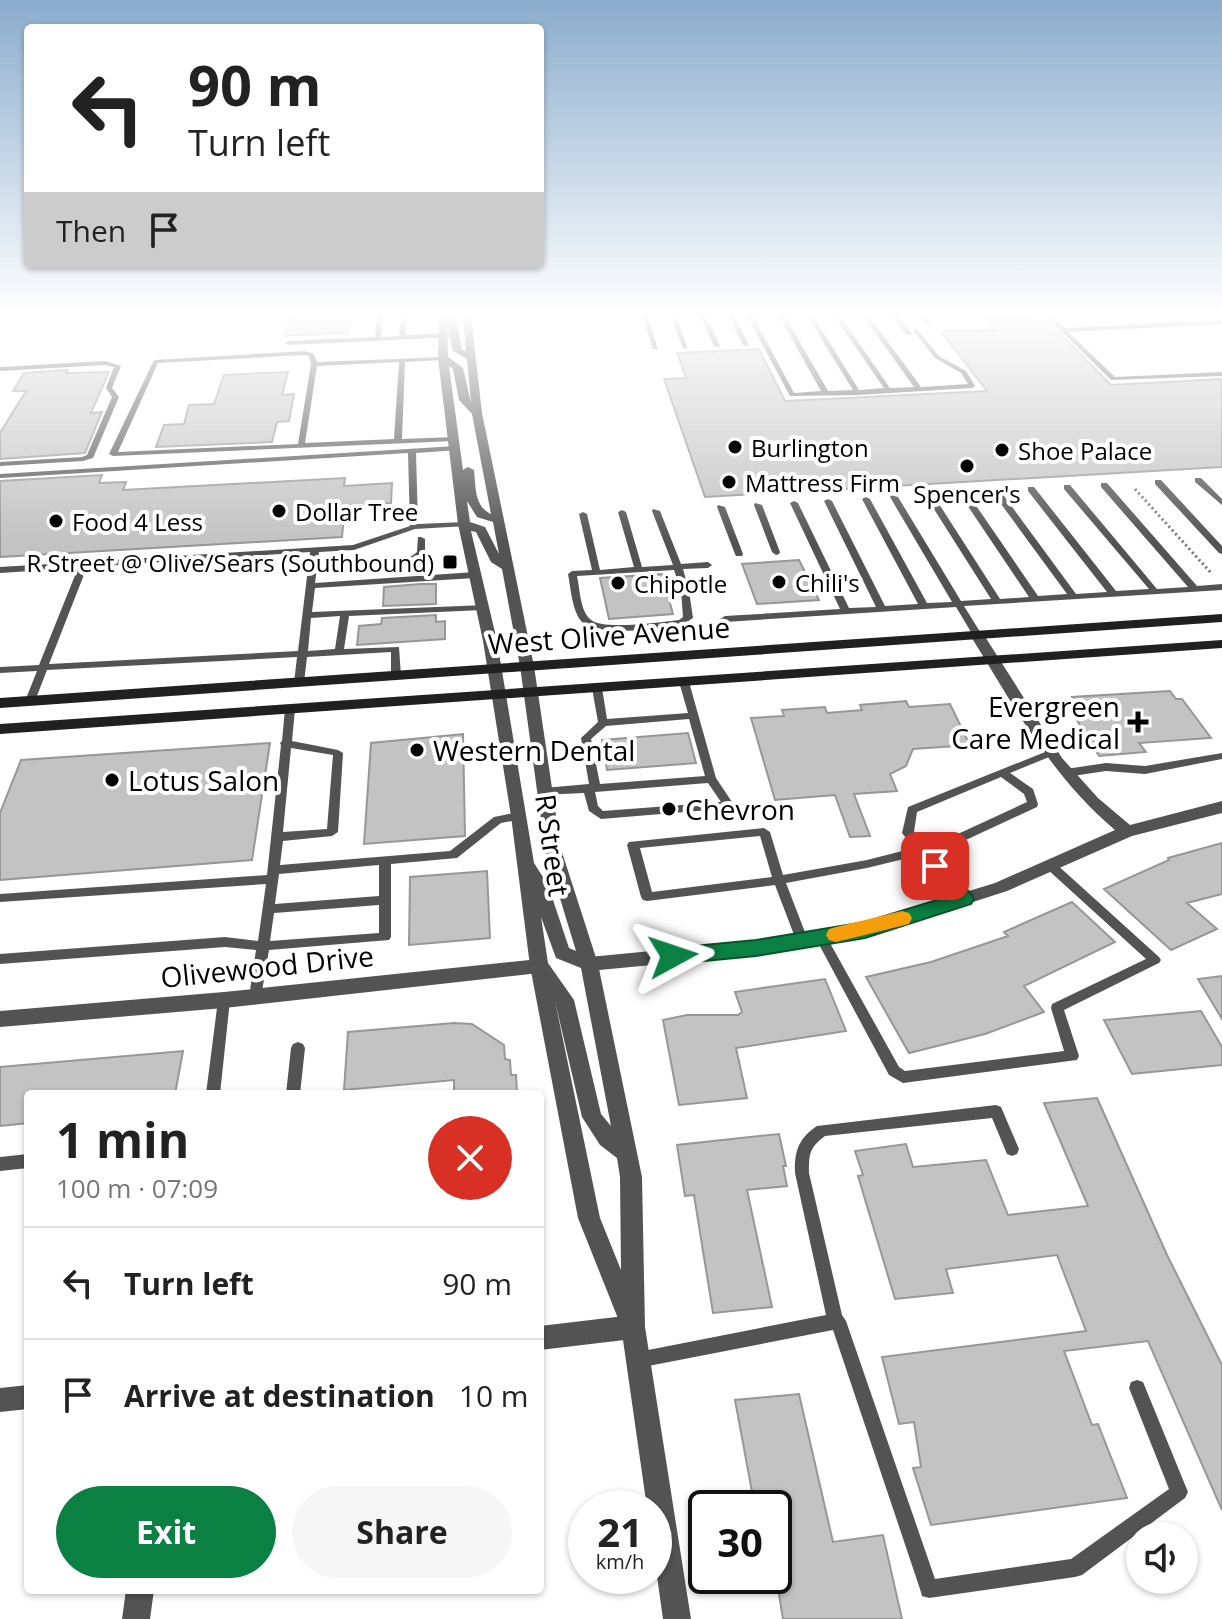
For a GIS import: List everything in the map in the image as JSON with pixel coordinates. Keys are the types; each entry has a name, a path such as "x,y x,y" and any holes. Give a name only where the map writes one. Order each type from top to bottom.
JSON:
{"main road":[{"name":"West Olive Avenue","path":"0,703 1222,618"},
{"name":"West Olive Avenue","path":"0,729 1222,644"}],"street":[{"name":"R Street","path":"448,392 464,524 495,669 539,966 589,1218 633,1327"},
{"path":"462,392 467,407 477,413"},
{"name":"R Street","path":"474,392 527,666 528,693 553,849 589,964 631,1177 633,1327 677,1619"},
{"path":"456,448 467,465 476,513 482,518 498,519"},
{"path":"464,524 481,530 495,559 507,567"},
{"path":"977,635 1050,753 1092,802 1127,831"},
{"path":"526,865 540,881 555,939 562,953 589,964 812,939 865,930 1001,887 1127,831 1222,807"},
{"path":"539,966 565,1000 592,1117 607,1138 626,1153"},
{"name":"Olivewood Drive","path":"0,1019 255,997 539,966"},
{"path":"544,1338 633,1327"},
{"path":"0,1400 24,1397"},
{"path":"136,1619 139,1594"}],"lane":[{"path":"0,464 90,456 116,397 112,392"},
{"path":"142,392 113,454 398,442 456,448"},
{"path":"301,447 310,392"},
{"path":"398,442 400,392"},
{"path":"789,392 826,394 880,392"},
{"path":"0,476 456,448"},
{"path":"412,451 414,527"},
{"path":"1198,480 1222,503"},
{"path":"1158,482 1222,551"},
{"path":"1104,485 1193,587"},
{"path":"1067,487 1154,590"},
{"path":"1031,489 1113,593"},
{"path":"996,491 1072,595"},
{"path":"963,493 1034,597"},
{"path":"929,495 996,600"},
{"path":"894,497 977,635"},
{"path":"866,499 923,605"},
{"path":"828,501 881,608"},
{"path":"794,503 845,610"},
{"path":"758,505 776,552"},
{"path":"721,507 739,554"},
{"path":"656,511 676,568 689,607 688,618 681,622 619,627 592,626 584,620 572,574 676,568 708,565"},
{"path":"622,512 639,570"},
{"path":"583,514 597,573"},
{"path":"0,570 354,547 414,527 464,524"},
{"path":"314,566 414,558 421,553 421,539"},
{"path":"299,683 315,550"},
{"path":"30,701 83,565"},
{"path":"311,586 475,575"},
{"path":"725,619 1220,585"},
{"path":"308,615 483,607"},
{"path":"339,651 345,613"},
{"path":"0,670 396,649 396,676"},
{"path":"684,682 711,779 729,805 601,815 593,808 586,738 603,723 693,716"},
{"path":"597,688 603,723"},
{"path":"255,997 274,874 290,709"},
{"path":"277,837 332,832 338,753 285,743"},
{"path":"964,899 908,833 912,810 1050,753"},
{"path":"1066,773 1106,767 1145,770 1222,756"},
{"path":"1002,772 1029,792 1033,804 954,840 840,870 779,880 647,897 633,845 764,832 779,880 812,939 894,1071 903,1077 1072,1056 1057,1008 1155,960 1050,865"},
{"path":"544,792 711,779"},
{"path":"0,898 453,855 498,820 519,816"},
{"path":"0,959 225,942 263,946 385,937 385,861"},
{"path":"268,909 386,900"},
{"path":"213,1090 224,1000"},
{"path":"293,1090 298,1048"},
{"path":"1012,1149 996,1111 822,1130 807,1139 801,1150 802,1173 836,1322 929,1589 1075,1568 1179,1492 1137,1388"},
{"path":"0,1164 24,1161"},
{"path":"638,1360 836,1322"}],"path":[{"path":"1135,489 1220,585"}],"building":[{"path":"26,392 100,392 91,413 102,412 85,453 0,459 0,433"},
{"path":"218,392 294,394 289,421 277,422 272,442 156,447 164,425 184,424 189,405 214,404"},
{"path":"668,392 780,392 785,401 976,392 1222,392 1222,467 705,497"},
{"path":"102,475 99,483 126,482 123,490 345,478 344,486 392,483 391,503 345,506 342,537 0,557 0,481"},
{"name":"Chili's","path":"799,560 819,600 757,604 742,564"},
{"path":"662,574 673,614 609,619 600,578"},
{"path":"436,584 436,604 383,606 384,587"},
{"path":"436,615 436,622 445,621 445,639 357,645 359,626 381,624 382,618"},
{"name":"Evergreen Care Medical","path":"1170,691 1176,699 1182,699 1211,738 1139,743 1146,752 1099,756 1068,706 1077,706 1072,697"},
{"path":"906,701 909,707 950,704 970,745 913,749 906,766 890,774 897,791 854,794 870,836 850,837 835,795 775,800 751,718 784,716 782,710 825,707 827,713 862,710 860,705"},
{"name":"Chevron","path":"688,733 696,763 607,770 602,740"},
{"path":"463,734 465,836 364,844 371,743"},
{"path":"270,743 252,860 0,880 0,813 21,760"},
{"path":"1222,843 1222,894 1187,903 1217,929 1171,950 1104,889 1168,858"},
{"path":"487,871 490,938 409,945 410,877"},
{"path":"1072,902 1115,942 1024,986 1044,1012 985,1034 909,1053 866,977 931,962 1008,936 1004,932"},
{"path":"1222,976 1222,1019 1198,979"},
{"path":"825,979 846,1031 736,1048 747,1098 679,1105 663,1020 687,1015 738,1015 742,1012 735,992"},
{"path":"1201,1011 1222,1047 1222,1065 1132,1074 1104,1020"},
{"path":"472,1024 504,1045 505,1059 510,1060 511,1075 516,1075 517,1090 454,1090 454,1080 344,1090 348,1032"},
{"path":"183,1051 176,1090 24,1090 24,1123 0,1126 0,1067"},
{"path":"1097,1098 1167,1255 1222,1365 1222,1510 1148,1341 1064,1351 1092,1425 1098,1424 1127,1498 931,1525 913,1468 921,1467 914,1422 899,1424 882,1357 1086,1331 1057,1255 946,1269 953,1293 895,1299 858,1176 863,1175 855,1151 906,1144 913,1167 986,1160 1008,1215 1088,1206 1044,1103"},
{"path":"779,1134 787,1186 747,1190 772,1307 713,1313 694,1195 685,1196 677,1145"},
{"path":"799,1394 833,1542 883,1535 902,1619 783,1619 779,1594 792,1594 792,1490 752,1490 735,1400"}],"slow traffic":[{"path":"836,935 902,918"}],"place":[{"name":"Burlington","path":"735,447"},
{"name":"Shoe Palace","path":"1002,450"},
{"name":"Spencer's","path":"967,466"},
{"name":"Mattress Firm","path":"729,482"},
{"name":"Dollar Tree","path":"279,511"},
{"name":"Food 4 Less","path":"56,521"},
{"name":"R Street @ Olive/Sears (Southbound)","path":"450,562"},
{"name":"Chili's","path":"779,582"},
{"name":"Chipotle","path":"618,583"},
{"name":"Evergreen Care Medical","path":"1138,722"},
{"name":"Western Dental","path":"417,750"},
{"name":"Lotus Salon","path":"112,780"},
{"name":"Chevron","path":"669,809"}],"route":[{"path":"673,956 756,948 865,930 964,899 935,866"}]}
